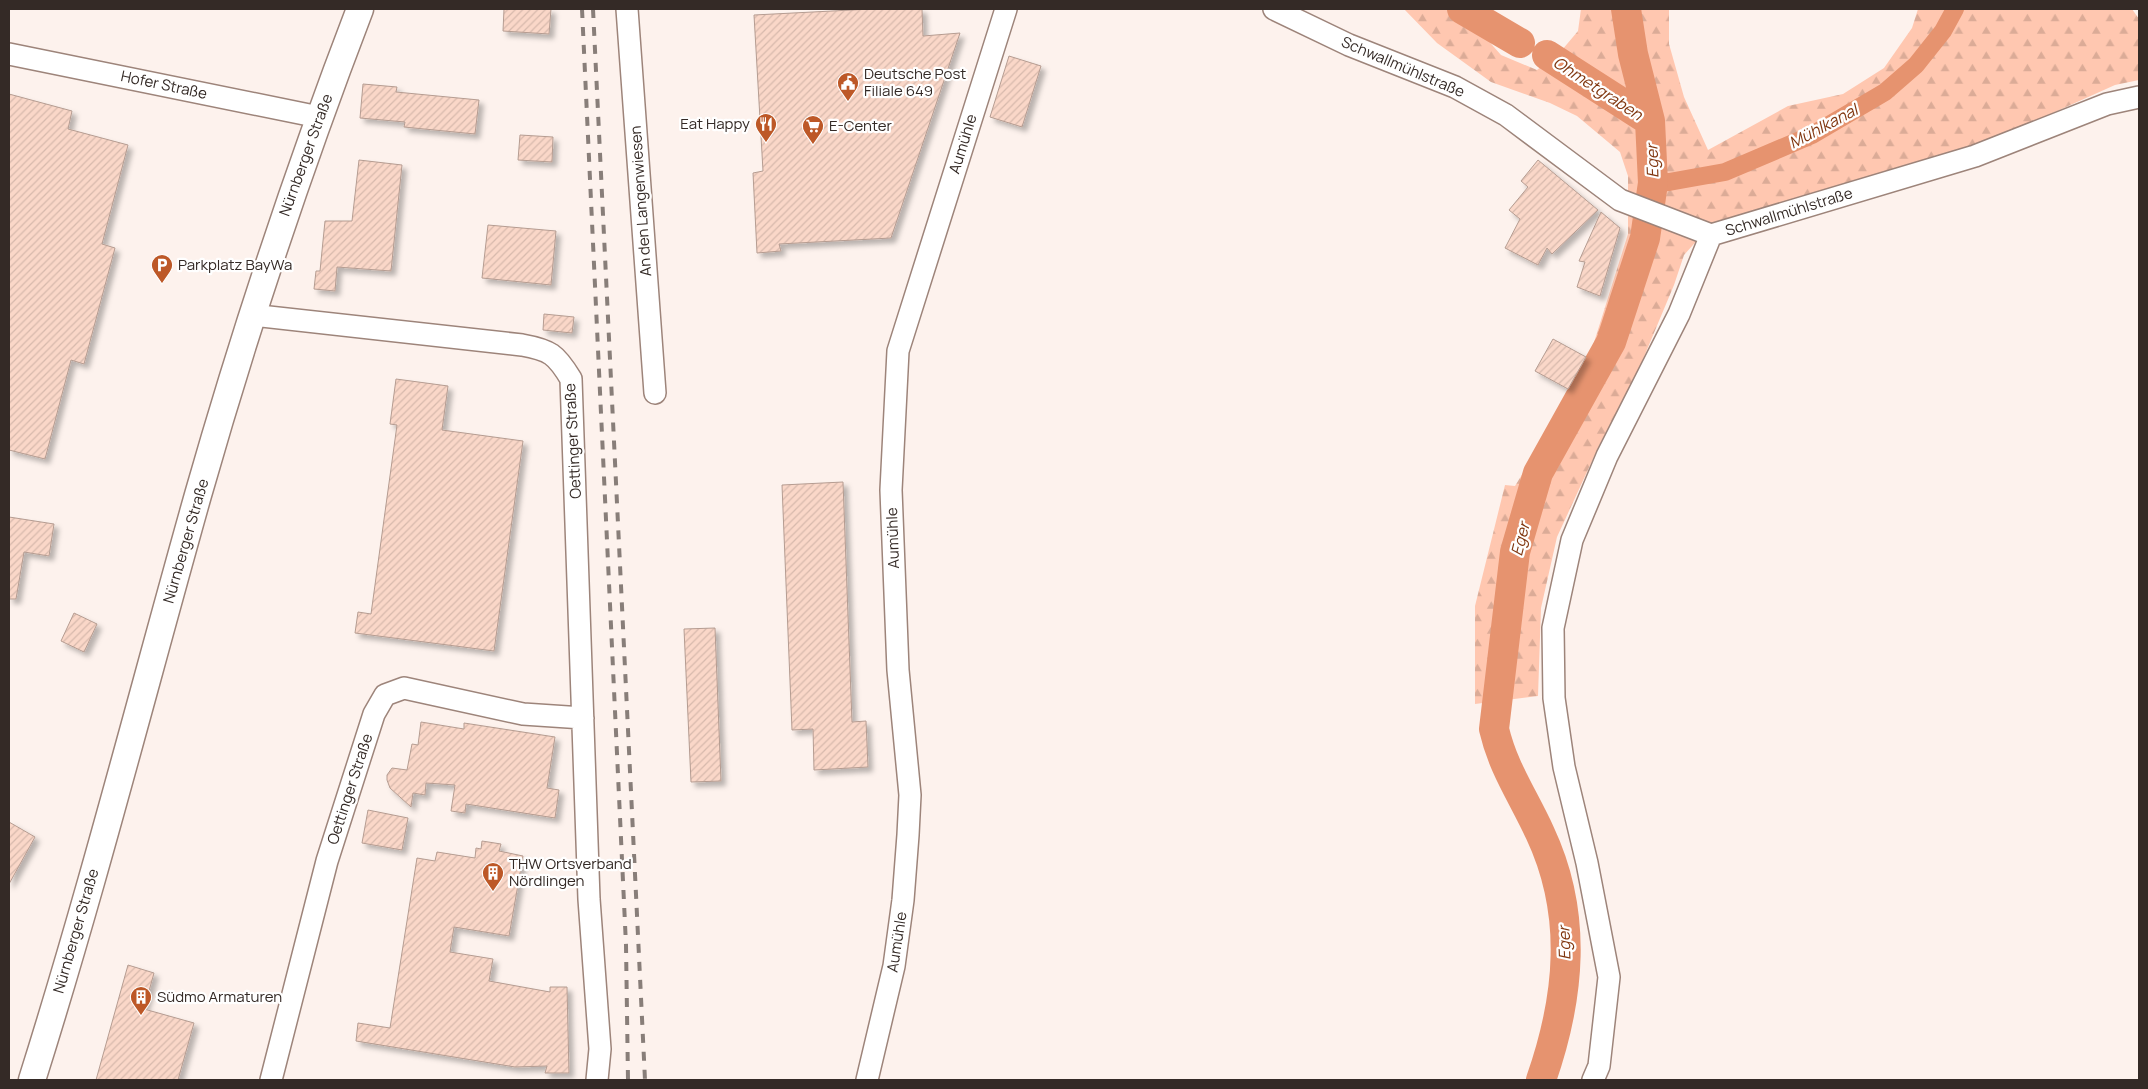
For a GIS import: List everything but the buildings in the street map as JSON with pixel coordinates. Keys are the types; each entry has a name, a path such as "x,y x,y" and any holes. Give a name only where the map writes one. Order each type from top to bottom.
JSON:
{"main road":[{"name":"Nürnberger Straße","path":"32,1080 77,930 199,492 252,316 318,117 360,9"}],"street":[{"name":"An den Langenwiesen","path":"627,9 654,393"},
{"name":"Aumühle","path":"867,1080 894,966 904,900 910,795 898,670 891,490 898,351 1006,9"},
{"name":"Schwallmühlstraße","path":"1274,9 1349,45 1455,87 1506,114 1620,200 1711,235 1975,156 2107,104 2139,97"},
{"name":"Hofer Straße","path":"9,54 318,117"},
{"path":"1593,1080 1599,1066 1609,977 1587,863 1564,767 1554,698 1553,628 1572,540 1608,456 1678,314 1711,235"},
{"name":"Oettinger Straße","path":"252,316 545,349 559,360 571,378 590,899 600,1049 597,1080"},
{"name":"Oettinger Straße","path":"270,1080 327,862 374,714 385,695 404,688 523,714 583,718"}],"green space":[{"path":"1404,9 1473,9 1486,38 1501,55 1537,70 1562,50 1578,31 1581,9 1669,9 1669,44 1684,97 1708,150 1788,106 1843,94 1884,68 1912,28 1918,9 2132,9 2139,19 2139,80 2115,85 1952,158 1710,226 1684,255 1674,285 1641,364 1598,448 1557,537 1541,608 1538,696 1475,704 1475,606 1505,485 1515,486 1585,371 1628,234 1628,176 1620,152 1577,116 1550,103 1491,82 1437,43"}],"waterway":[{"name":"Ohmetgraben","path":"1462,9 1520,43"},
{"name":"Eger","path":"1541,1080 1551,1049 1563,987 1566,956 1565,925 1552,863 1540,833 1508,769 1494,729 1515,552 1538,473 1611,342 1645,238 1653,183 1650,121 1633,54 1626,9"},
{"name":"Mühlkanal","path":"1653,183 1725,172 1812,135 1885,92 1916,65 1943,31 1955,9"},
{"name":"Ohmetgraben","path":"1547,55 1650,121"}],"railway":[{"path":"582,9 626,945 628,1080"},
{"path":"593,9 645,1080"}],"place":[{"name":"Deutsche Post Filiale 649","path":"848,102"},
{"name":"Eat Happy","path":"766,143"},
{"name":"E-Center","path":"813,145"},
{"name":"Parkplatz BayWa","path":"162,284"},
{"name":"THW Ortsverband Nördlingen","path":"493,892"},
{"name":"Südmo Armaturen","path":"141,1016"}]}
